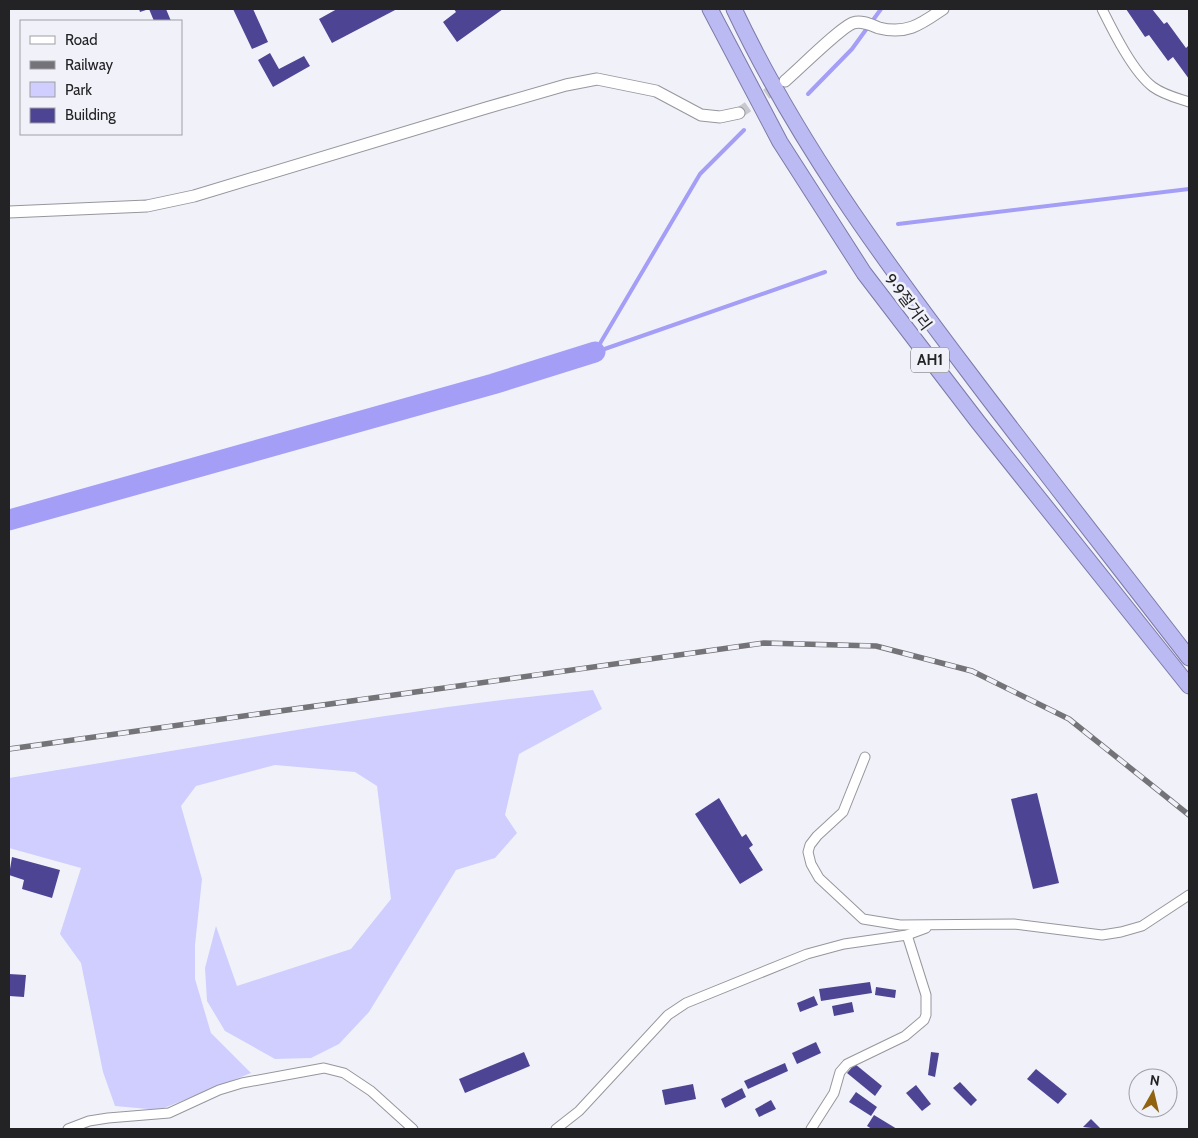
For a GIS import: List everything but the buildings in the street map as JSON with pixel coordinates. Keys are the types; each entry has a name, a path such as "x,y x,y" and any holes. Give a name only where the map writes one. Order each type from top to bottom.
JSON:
{"highway":[{"name":"9·9절거리","path":"710,9 780,142 864,273 978,422 1189,686"},
{"name":"9·9절거리","path":"734,9 755,53 798,129 884,262 1189,658"}],"street":[{"path":"785,81 840,31 853,23 866,23 879,28 906,30 943,9"},
{"path":"1102,9 1118,41 1152,86 1172,97 1189,102"},
{"path":"9,212 146,206 194,196 486,108 566,85 597,80 656,92 701,115 720,117 739,113"},
{"path":"865,757 842,812 810,845 808,852 811,864 819,878 863,919 900,925 1014,924 1102,935 1142,926 1189,895"},
{"path":"556,1129 579,1111 668,1015 686,1003 807,954 844,944 907,935 932,926"},
{"path":"811,1129 834,1093 840,1072 846,1064 904,1036 926,1015 926,995 907,935"},
{"path":"68,1129 89,1121 169,1113 219,1090 242,1083 324,1068 344,1073 371,1092 413,1129"}],"green space":[{"path":"593,690 602,709 519,754 505,815 517,833 495,858 456,870 369,1012 339,1044 311,1058 275,1059 225,1031 207,1001 205,968 216,926 237,986 351,949 391,899 377,786 355,772 275,765 196,786 181,806 202,879 195,945 195,979 211,1033 251,1073 159,1110 115,1106 103,1072 81,963 60,934 81,868 9,848 9,778 446,707"}],"waterway":[{"path":"808,94 852,49 881,9"},
{"path":"595,352 700,174 744,130"},
{"path":"898,224 1189,189"},
{"path":"596,352 825,272"},
{"path":"9,520 493,384 595,352"}],"tunnel":[{"path":"739,113 781,84"}],"railway":[{"path":"9,749 764,643 876,646 972,671 1069,719 1189,815"}]}
